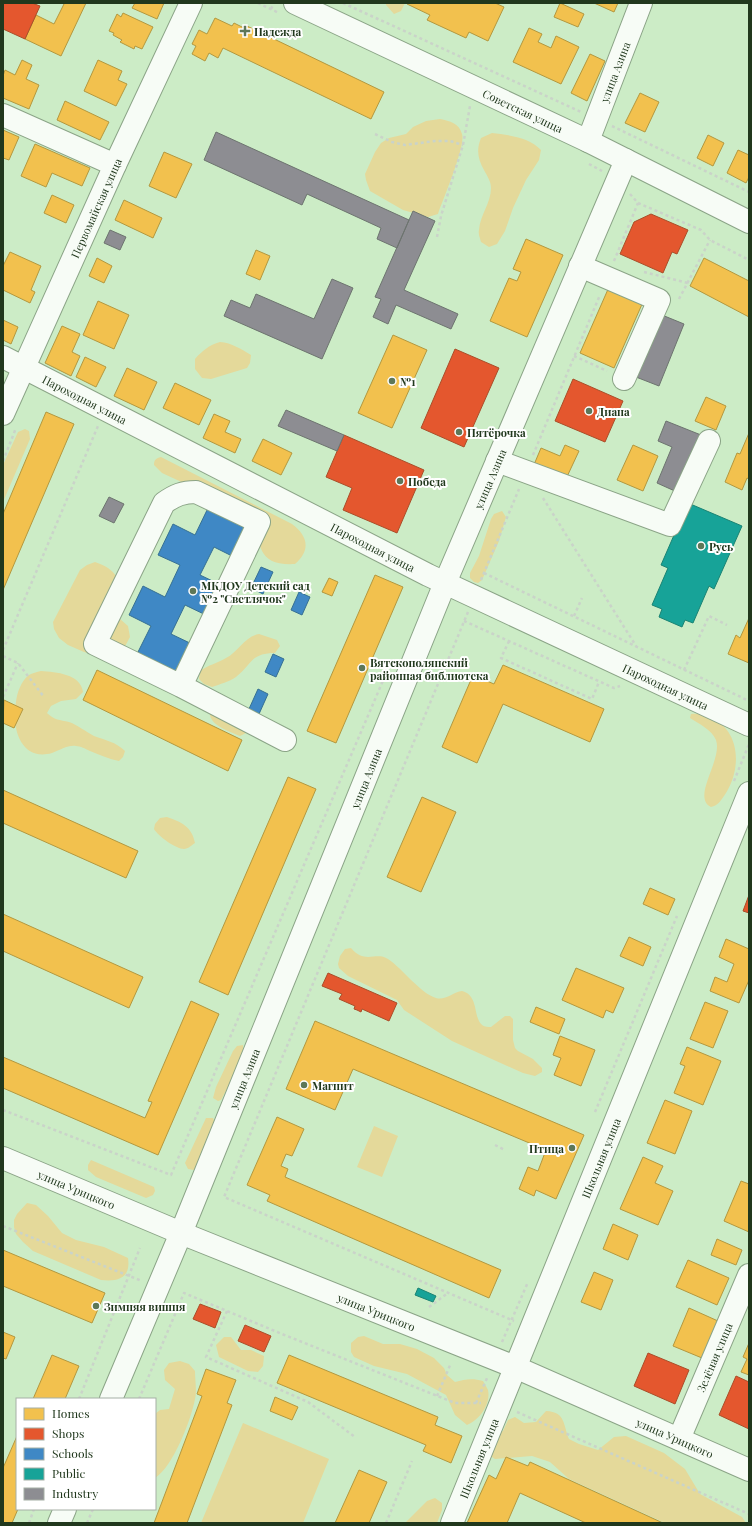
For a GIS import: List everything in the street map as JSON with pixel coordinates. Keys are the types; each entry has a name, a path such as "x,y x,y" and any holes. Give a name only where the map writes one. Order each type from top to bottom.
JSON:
{"street":[{"name":"Первомайская улица","path":"3,414 115,165 191,3"},
{"name":"Советская улица","path":"295,3 588,141 615,170 749,222"},
{"name":"улица Азина","path":"588,141 641,3"},
{"path":"3,115 115,165"},
{"name":"улица Азина","path":"111,1398 181,1233 445,583 580,266 615,170"},
{"path":"580,266 659,300 624,379"},
{"name":"Пароходная улица","path":"3,357 104,410 445,583 749,725"},
{"path":"497,461 670,525 709,441"},
{"path":"181,686 259,522 196,492 185,492 174,495 164,502 95,644 181,686 285,740"},
{"name":"Школьная улица","path":"452,1523 515,1367 522,1324 741,787"},
{"name":"улица Урицкого","path":"3,1158 181,1233 494,1360 515,1367 749,1470"},
{"name":"Зелёная улица","path":"679,1440 749,1276"},
{"path":"59,1523 65,1510"}],"path":[{"path":"271,9 274,3"},
{"path":"343,3 596,119 749,192"},
{"path":"437,237 440,216 463,145 471,104 478,89"},
{"path":"375,134 392,142 405,145 435,141 450,141 463,145"},
{"path":"615,170 638,203 701,230 710,240 749,260"},
{"path":"522,1324 224,1197 638,203"},
{"path":"679,299 710,240"},
{"path":"574,356 624,379"},
{"path":"3,650 104,410"},
{"path":"526,472 636,647"},
{"path":"484,573 749,701"},
{"path":"574,616 582,598"},
{"path":"684,670 709,616 727,625"},
{"path":"464,621 614,688"},
{"path":"509,641 501,658 508,662 592,699 599,682"},
{"path":"3,656 18,663 44,697"},
{"path":"3,1110 172,1175 392,660"},
{"path":"3,697 18,663"},
{"path":"741,787 749,744"},
{"path":"595,1112 678,913"},
{"path":"495,1145 505,1150"},
{"path":"3,1226 142,1281"},
{"path":"79,1398 140,1248"},
{"path":"476,1403 494,1360 522,1324 530,1278"},
{"path":"139,1398 184,1293 455,1403 500,1405 749,1514"},
{"path":"429,1307 449,1293"},
{"path":"227,1311 206,1357 308,1402 355,1438"},
{"path":"437,1396 451,1363"},
{"path":"386,1523 412,1461"},
{"path":"28,1523 34,1510"},
{"path":"87,1523 93,1510"}],"shaded area":[{"path":"386,3 405,3 401,11 394,14"},
{"path":"440,119 451,122 459,127 462,134 462,140 461,149 438,214 428,217 403,210 370,191 365,174 375,152 381,143 389,138 406,134 413,127 426,121"},
{"path":"492,133 524,139 531,142 541,150 539,160 526,180 513,208 505,231 497,244 489,247 481,242 479,232 481,219 491,193 491,185 480,162 478,150 481,138"},
{"path":"220,342 232,345 251,355 250,363 247,368 211,379 202,378 195,369 195,359 200,353 212,345"},
{"path":"25,429 29,431 30,439 3,502 3,465 18,432"},
{"path":"161,457 292,524 301,533 306,543 304,554 295,564 283,564 274,562 267,558 260,545 255,516 162,473 154,465 154,462"},
{"path":"502,511 506,517 499,541 482,580 478,583 474,582 470,578 470,573 479,556 491,519 494,514"},
{"path":"95,562 105,566 117,577 121,592 120,619 128,626 130,637 122,652 107,658 84,652 68,645 59,638 54,629 53,622 80,570"},
{"path":"259,634 277,640 280,646 275,653 256,657 236,677 221,684 212,687 204,684 199,679 200,671 223,660 254,635"},
{"path":"41,671 60,673 73,678 78,681 83,692 76,699 61,701 51,706 47,713 60,720 72,723 94,736 118,745 125,751 123,757 119,761 104,757 78,746 70,746 52,753 41,754 32,752 25,747 20,740 15,721 17,699 20,687 24,680 29,675"},
{"path":"210,710 248,728 246,733 240,736 215,724 210,715"},
{"path":"691,714 707,716 722,724 729,732 736,752 736,762 731,783 720,802 711,807 706,802 704,795 715,758 717,748 716,740 708,730 690,718"},
{"path":"167,817 186,826 194,837 195,843 184,849 172,845 159,835 154,829 155,824 160,818"},
{"path":"351,948 361,956 379,956 388,959 424,991 436,998 443,998 462,991 468,994 475,1005 480,1023 484,1026 491,1027 505,1016 510,1016 513,1019 513,1040 515,1048 533,1059 542,1068 542,1072 535,1076 523,1073 452,1041 404,1010 397,1000 348,976 339,968 338,964 340,956 345,949"},
{"path":"243,1045 244,1057 221,1100 218,1101 213,1098 216,1087 233,1051 237,1046"},
{"path":"206,1118 213,1118 215,1123 201,1162 194,1170 188,1169 185,1163"},
{"path":"374,1126 398,1136 382,1177 357,1167"},
{"path":"91,1160 154,1187 155,1191 153,1195 146,1198 96,1177 88,1170 88,1165"},
{"path":"27,1203 36,1205 48,1216 62,1233 76,1240 104,1247 128,1258 128,1265 125,1274 118,1279 101,1280 33,1251 16,1234 14,1227 14,1220 17,1214"},
{"path":"364,1336 383,1344 400,1344 417,1349 434,1358 444,1368 447,1375 455,1382 469,1379 483,1381 488,1390 488,1401 480,1416 467,1425 455,1415 446,1395 407,1374 374,1366 354,1357 351,1352 351,1343 358,1337"},
{"path":"224,1337 231,1337 241,1350 251,1350 264,1356 263,1366 258,1372 248,1371 219,1357 216,1345"},
{"path":"180,1361 189,1364 195,1371 195,1399 190,1419 175,1454 162,1472 156,1477 156,1413 160,1410 169,1409 175,1389 165,1380 164,1370 169,1363"},
{"path":"546,1411 557,1414 563,1420 569,1439 579,1444 598,1450 614,1437 626,1436 664,1453 685,1469 700,1494 742,1517 746,1523 665,1523 569,1479 550,1462 532,1456 495,1459 489,1455 496,1434 503,1431 508,1420 515,1417 524,1423 536,1422"},
{"path":"243,1423 329,1459 303,1523 201,1523"},
{"path":"435,1498 442,1503 442,1510 437,1523 405,1523 427,1501"}],"building: Homes":[{"path":"62,3 86,3 61,56 25,39 36,15 54,24 64,4"},
{"path":"135,3 164,3 157,19 132,8"},
{"path":"495,3 504,7 488,41 469,32 466,38 427,20 430,15 407,4"},
{"path":"560,3 584,14 578,27 554,17"},
{"path":"594,3 618,3 614,12"},
{"path":"123,13 153,27 142,49 135,46 134,49 120,42 122,40 113,35 114,33 109,31 117,14 121,17"},
{"path":"215,18 232,26 234,23 246,29 247,26 384,92 371,119 223,48 218,58 209,53 205,61 192,54 196,46 192,44 199,30 207,34"},
{"path":"529,28 542,34 538,42 551,48 556,36 579,47 561,84 513,62"},
{"path":"590,54 605,61 587,101 571,93"},
{"path":"22,60 32,65 26,79 39,85 29,109 3,98 3,76 5,70 15,75"},
{"path":"98,60 122,71 118,80 127,84 116,106 84,91"},
{"path":"640,93 659,102 645,132 625,123"},
{"path":"65,101 109,122 100,140 57,120"},
{"path":"3,130 19,137 9,160 3,158"},
{"path":"708,135 724,143 713,166 697,158"},
{"path":"35,144 90,168 82,186 52,173 46,187 21,176"},
{"path":"738,150 749,155 749,177 746,183 727,173"},
{"path":"164,152 192,164 176,198 149,186"},
{"path":"52,195 74,205 66,223 44,213"},
{"path":"124,200 162,218 153,238 115,220"},
{"path":"526,239 563,255 527,337 490,321 509,278 517,281 521,272 513,269"},
{"path":"256,250 270,256 260,280 246,274"},
{"path":"10,252 41,266 31,290 35,292 30,303 3,290 3,266"},
{"path":"97,258 112,266 104,283 89,276"},
{"path":"704,258 749,281 749,317 690,286"},
{"path":"609,287 643,302 614,368 580,353"},
{"path":"98,301 129,315 114,349 83,335"},
{"path":"3,320 18,327 11,344 3,340"},
{"path":"62,326 80,334 72,352 80,356 71,376 45,363"},
{"name":"№1","path":"393,335 427,350 392,428 358,413"},
{"path":"85,357 106,367 96,387 76,377"},
{"path":"127,368 157,382 144,410 114,396"},
{"path":"175,383 211,400 199,425 163,408"},
{"path":"706,397 726,406 716,430 695,421"},
{"path":"46,412 74,424 3,590 3,514"},
{"path":"214,414 230,421 225,432 241,439 235,453 203,438"},
{"path":"749,433 749,479 747,478 742,490 725,482 737,453 740,454"},
{"path":"263,439 292,453 281,475 252,461"},
{"path":"565,445 579,451 565,481 533,467 541,448 560,456"},
{"path":"633,445 658,456 643,491 617,480"},
{"path":"375,575 403,587 336,743 307,731"},
{"path":"329,578 338,582 332,596 322,592"},
{"path":"749,618 749,663 728,654 736,635 740,638"},
{"path":"503,665 604,709 590,742 503,704 477,763 442,747 473,675 494,684"},
{"path":"97,670 242,740 228,771 83,700"},
{"path":"4,700 23,709 14,728 3,723"},
{"path":"288,777 316,789 228,995 199,982"},
{"path":"3,790 138,851 126,878 3,823"},
{"path":"422,797 456,812 421,892 387,877"},
{"path":"650,888 675,899 668,915 643,904"},
{"path":"3,914 143,977 129,1008 3,951"},
{"path":"629,937 651,947 643,966 620,956"},
{"path":"726,939 749,949 749,980 739,1003 710,991 715,977 727,982 734,964 719,957"},
{"path":"576,968 624,988 613,1013 606,1010 603,1018 562,1000"},
{"path":"191,1001 219,1014 158,1155 3,1088 3,1057 145,1118 152,1102 148,1101"},
{"path":"705,1002 728,1011 713,1048 690,1039"},
{"path":"536,1007 565,1019 559,1034 530,1022"},
{"path":"315,1021 584,1135 556,1199 536,1190 534,1196 519,1189 528,1167 538,1171 546,1150 353,1069 335,1110 286,1089"},
{"path":"560,1036 595,1050 581,1086 554,1075 561,1058 553,1055"},
{"path":"687,1047 721,1061 703,1105 674,1093 685,1066 680,1064"},
{"path":"665,1100 692,1111 675,1154 647,1143"},
{"path":"277,1117 304,1129 292,1156 286,1154 281,1166 288,1169 285,1177 501,1270 489,1298 267,1201 270,1195 247,1185"},
{"path":"643,1157 663,1166 655,1183 673,1191 658,1225 620,1209"},
{"path":"741,1181 749,1184 749,1232 724,1221"},
{"path":"613,1224 638,1235 628,1260 603,1249"},
{"path":"717,1239 742,1250 736,1265 711,1255"},
{"path":"3,1250 105,1293 92,1323 3,1286"},
{"path":"688,1260 729,1278 717,1305 676,1287"},
{"path":"594,1272 613,1280 601,1310 581,1302"},
{"path":"689,1308 718,1321 702,1358 673,1346"},
{"path":"3,1332 15,1337 6,1359 3,1358"},
{"path":"749,1343 749,1375 741,1372 747,1359 743,1357"},
{"path":"52,1355 79,1366 65,1398 33,1398"},
{"path":"289,1355 438,1417 435,1425 462,1436 451,1463 423,1451 426,1445 277,1383"},
{"path":"206,1369 236,1380 227,1403 232,1405 187,1523 154,1523 202,1396 197,1394"},
{"path":"275,1397 298,1407 292,1420 270,1411"},
{"path":"16,1438 16,1510 18,1510 12,1523 3,1523 3,1468"},
{"path":"506,1457 528,1466 530,1462 663,1523 586,1523 520,1493 507,1523 467,1523 489,1475 496,1479"},
{"path":"359,1470 387,1482 369,1523 335,1523"}],"building: Shops":[{"path":"3,3 32,3 40,6 25,39 3,29"},
{"path":"651,214 688,230 677,254 672,252 663,273 620,254 634,222"},
{"path":"455,349 499,368 464,447 421,428"},
{"name":"Диана","path":"573,379 623,401 605,442 555,421"},
{"path":"344,435 424,470 397,533 343,510 352,488 326,477"},
{"path":"749,895 749,913 743,911"},
{"path":"328,973 397,1003 389,1021 362,1009 361,1012 354,1009 355,1006 339,999 342,994 322,986"},
{"path":"200,1304 221,1312 215,1328 193,1319"},
{"path":"245,1325 271,1336 264,1352 238,1341"},
{"path":"648,1353 689,1370 675,1404 634,1386"},
{"path":"736,1376 749,1382 749,1429 719,1415"}],"building: Schools":[{"path":"209,506 252,526 236,558 214,547 200,575 223,586 208,616 185,605 171,634 194,645 180,675 137,654 151,626 129,615 143,586 165,597 180,565 158,555 173,524 195,535"},
{"path":"261,567 273,572 263,594 251,588"},
{"path":"299,592 310,597 302,615 291,610"},
{"path":"273,654 284,659 276,677 265,672"},
{"path":"258,689 268,694 259,714 249,709"}],"building: Public":[{"name":"Русь","path":"688,503 742,526 714,589 709,586 693,623 685,620 682,627 659,617 662,609 652,605 668,568 661,565"},
{"path":"418,1288 436,1296 433,1302 415,1295"}],"building: Industry":[{"path":"216,132 409,220 397,248 377,239 381,228 307,194 302,205 204,160"},
{"path":"413,211 435,221 404,290 458,314 451,329 396,305 388,324 373,317 381,299 375,297"},
{"path":"110,230 126,237 120,250 104,243"},
{"path":"332,279 353,288 322,359 224,316 231,300 250,308 256,294 314,319"},
{"path":"662,315 684,324 659,386 636,377"},
{"path":"286,410 344,435 337,451 278,426"},
{"path":"666,421 701,435 677,492 657,483 672,447 658,441"},
{"path":"109,497 124,504 114,523 99,516"}],"place":[{"name":"Надежда","path":"245,31"},
{"name":"№1","path":"392,381"},
{"name":"Диана","path":"589,411"},
{"name":"Пятёрочка","path":"459,432"},
{"name":"Победа","path":"400,481"},
{"name":"Русь","path":"701,546"},
{"name":"МКДОУ Детский сад №2 \"Светлячок\"","path":"193,591"},
{"name":"Вятскополянский районная библиотека","path":"362,668"},
{"name":"Магнит","path":"304,1085"},
{"name":"Птица","path":"572,1148"},
{"name":"Зимняя вишня","path":"96,1306"}]}
